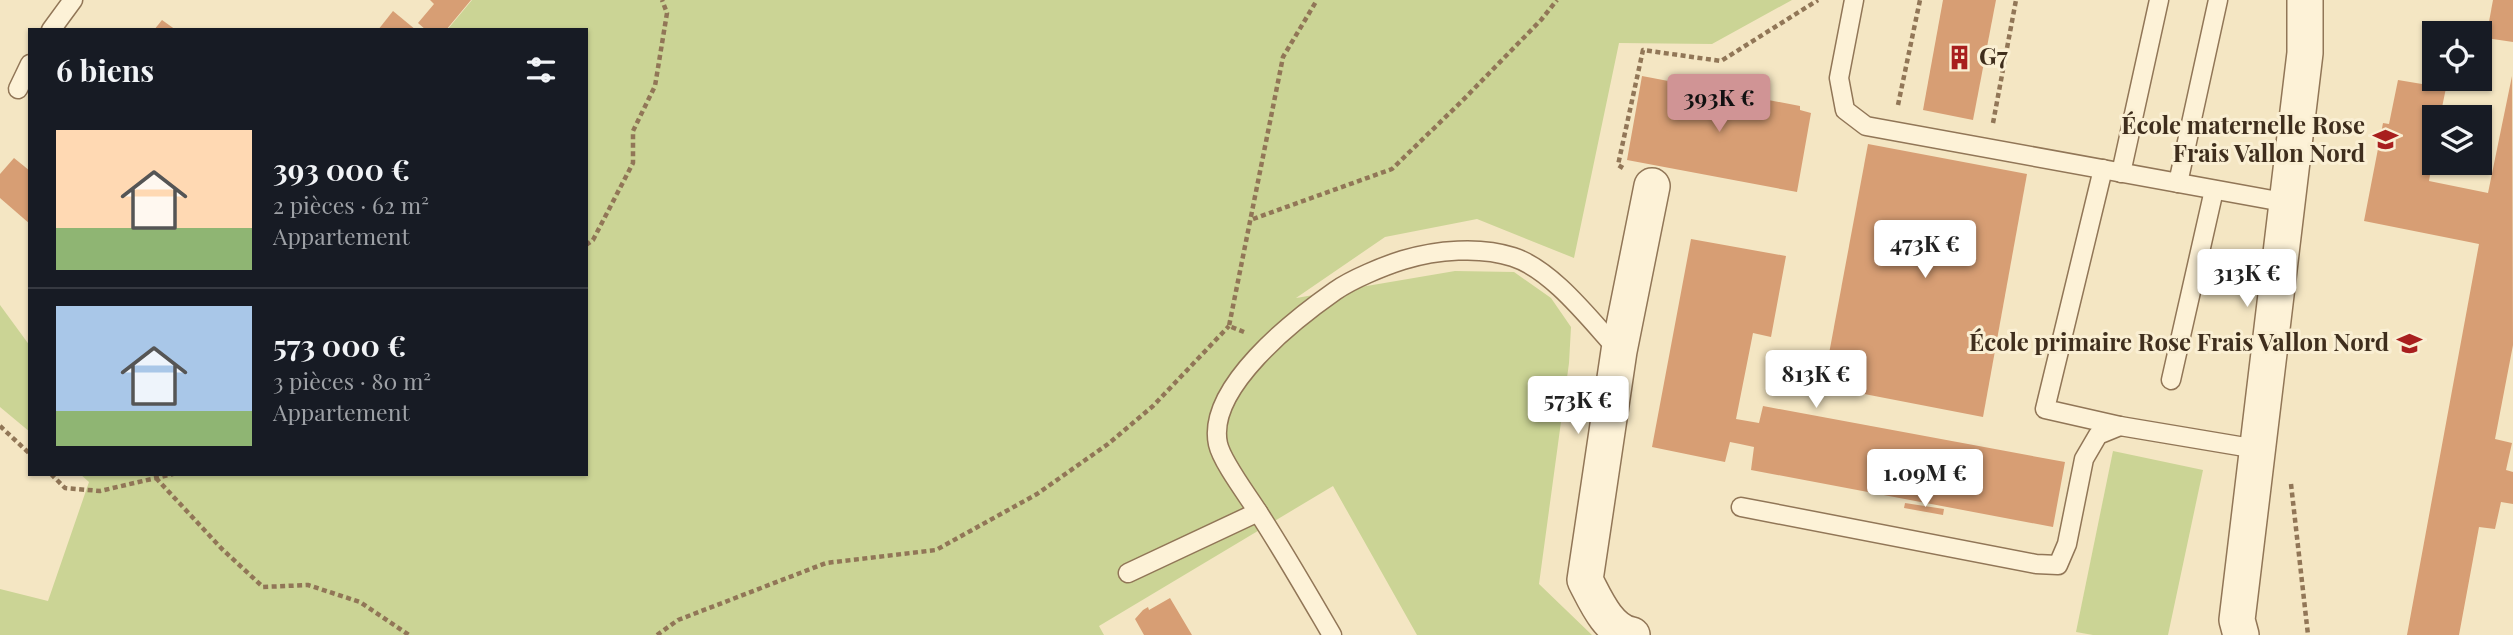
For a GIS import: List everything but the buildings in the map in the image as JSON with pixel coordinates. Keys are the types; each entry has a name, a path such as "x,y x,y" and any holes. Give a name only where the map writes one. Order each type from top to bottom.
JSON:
{"street":[{"path":"2235,630 2305,53 2305,0"},
{"path":"1632,635 1626,634 1601,612 1585,580 1619,351 1652,186"}],"lane":[{"path":"52,28 73,0"},
{"path":"1854,0 1839,78 1845,110 1866,126 2288,203"},
{"path":"2159,0 2045,409 2120,426 2257,449"},
{"path":"2178,183 2218,0"},
{"path":"18,89 28,68"},
{"path":"2171,380 2214,190"},
{"path":"1332,635 1236,480 1218,444 1220,414 1240,376 1271,342 1338,289 1402,260 1443,252 1484,252 1514,257 1543,273 1619,351"},
{"path":"1741,507 2036,564 2058,565 2067,544 2084,459 2090,444 2098,435 2120,426"},
{"path":"1128,573 1258,512"}],"path":[{"path":"588,244 593,240 633,163 633,131 655,86 667,13 662,0"},
{"path":"657,635 678,620 826,562 936,550 1037,494 1108,444 1153,406 1229,326 1283,57 1317,0"},
{"path":"1252,219 1392,169 1480,83 1557,0"},
{"path":"1652,186 1618,165 1643,50 1721,61 1818,0"},
{"path":"1893,131 1920,0"},
{"path":"1988,149 2016,0"},
{"path":"1229,326 1271,342"},
{"path":"0,426 28,452"},
{"path":"53,476 65,488 100,491 164,476"},
{"path":"156,478 222,550 263,587 308,585 360,602 409,635"}],"green space":[{"path":"472,0 1792,0 1712,44 1619,43 1574,258 1477,219 1385,237 1296,298 1455,271 1514,272 1551,298 1571,327 1569,363 1539,584 1592,635 1417,635 1333,486 1099,626 1104,635 0,635 0,589 48,601 89,482 82,476 588,476 588,28 449,28"},
{"path":"0,305 28,343 28,430 0,407"},
{"path":"2113,451 2203,470 2168,635 2093,635 2076,632"}],"place":[{"name":"G7","path":"1959,57"},
{"name":"École maternelle Rose Frais Vallon Nord","path":"2385,140"},
{"name":"École primaire Rose Frais Vallon Nord","path":"2409,343"}]}
